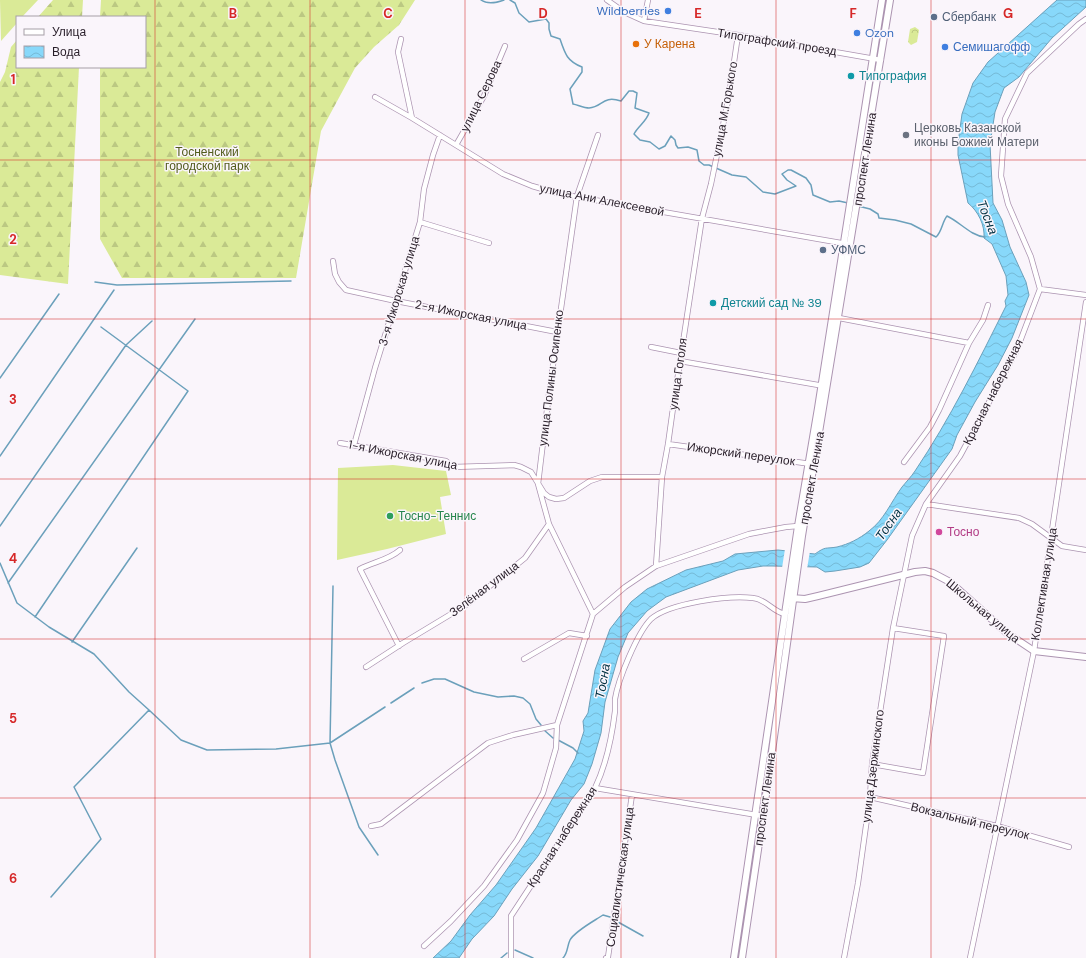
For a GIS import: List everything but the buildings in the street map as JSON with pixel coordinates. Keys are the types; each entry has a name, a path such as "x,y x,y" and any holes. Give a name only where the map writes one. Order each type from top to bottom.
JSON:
{"main road":[{"name":"проспект Ленина","path":"851,223 854,184 882,0"},
{"name":"проспект Ленина","path":"742,958 763,816 799,535 812,464 847,244 861,186 890,0"},
{"name":"проспект Ленина","path":"824,386 838,318 847,244"},
{"name":"проспект Ленина","path":"799,535 798,526 812,464"},
{"name":"Школьная улица","path":"790,598 805,599 904,574 925,572 940,576 950,582 1007,633 1034,651 1086,657"},
{"name":"проспект Ленина","path":"734,958 785,614 790,598"}],"street":[{"name":"Типографский проезд","path":"607,0 624,12 644,21 738,34 881,60"},
{"path":"644,21 648,0"},
{"path":"1086,20 1079,24 1027,73 1005,119 1001,176 1008,204 1031,257 1040,289 1086,295"},
{"name":"улица М.Горького","path":"711,184 729,96 738,34"},
{"path":"401,39 398,52 412,118"},
{"name":"улица Серова","path":"456,145 484,96 505,46"},
{"name":"улица Ани Алексеевой","path":"375,97 503,174 520,182 544,190 847,244"},
{"name":"3-я Ижорская улица","path":"354,445 375,368 420,222 424,189 440,135"},
{"name":"улица Полины Осипенко","path":"594,614 548,524 538,484 576,196 598,135"},
{"name":"улица Гоголя","path":"656,566 662,477 702,218 711,184"},
{"path":"420,222 489,243"},
{"name":"2-я Ижорская улица","path":"333,261 335,274 339,282 346,290 557,332"},
{"name":"Красная набережная","path":"904,574 912,536 926,504 960,456 988,405 1016,352 1040,289"},
{"name":"Коллективная улица","path":"970,958 1034,651 1086,302"},
{"path":"904,462 930,427 969,343 983,320 988,305"},
{"path":"838,318 969,343"},
{"path":"651,347 681,353"},
{"path":"680,361 824,386"},
{"name":"1-я Ижорская улица","path":"340,443 446,461 453,467 514,465 531,472 544,492 549,497 556,499 564,498 590,480 602,476 662,477"},
{"name":"Ижорский переулок","path":"668,444 812,464"},
{"path":"926,504 1019,518 1032,524 1062,546 1086,550"},
{"name":"Зелёная улица","path":"366,667 466,605 525,558 548,524"},
{"path":"424,946 451,922 484,886 517,840 543,793 556,748 557,725 594,614 625,587 656,566 749,534 798,526"},
{"path":"399,646 360,569 394,555 400,550"},
{"name":"улица Дзержинского","path":"844,958 858,882 870,798 872,764 893,628 904,574"},
{"name":"Красная набережная","path":"511,958 511,916 600,779 615,712 615,699 622,675 640,635 650,620 661,612 690,603 742,597 756,598 785,614"},
{"path":"872,764 923,773 929,735 944,636 893,628"},
{"path":"524,658 570,632 587,636"},
{"path":"371,826 381,824 488,743 513,735 557,725"},
{"path":"595,788 763,816"},
{"name":"Социалистическая улица","path":"606,958 608,957 632,795"},
{"name":"Вокзальный переулок","path":"870,798 997,826 1069,847"}],"green space":[{"path":"0,0 38,0 23,16 16,16 16,24 1,41"},
{"path":"53,0 83,0 82,16 39,16"},
{"name":"Тосненский городской парк","path":"101,0 415,0 399,25 374,47 355,68 321,131 296,278 122,278 100,239 100,68 146,68 146,16 100,16"},
{"path":"915,27 919,30 917,42 911,45 908,42 910,29"},
{"path":"16,41 16,68 79,68 68,284 0,275 0,82 5,72 11,47"},
{"name":"Тосно-Теннис","path":"393,465 446,471 451,495 440,497 446,534 337,560 338,468"}],"water":[{"name":"Тосна","path":"1057,0 1086,0 1086,7 1052,38 1019,77 1004,88 995,112 990,144 993,203 1002,220 1010,247 1026,282 1029,295 1012,338 957,435 952,449 869,563 860,567 825,572 817,567 763,566 738,570 666,597 647,611 628,633 618,657 605,702 601,733 592,764 584,784 571,800 538,856 512,889 494,916 472,939 459,958 433,958 451,941 470,915 496,885 536,828 575,759 584,731 583,721 588,713 595,670 610,629 631,602 647,589 686,570 723,561 735,554 778,550 815,554 824,549 850,543 865,534 879,522 902,487 915,471 963,390 1006,306 1005,301 1008,295 1006,276 992,244 984,238 980,219 975,210 968,203 958,155 962,114 973,83 988,62"}],"pier":[{"path":"785,549 810,551 807,569 782,568"}],"waterway":[{"path":"481,0 486,3 504,0"},
{"path":"510,0 515,3 519,13 529,22 546,19 549,23 551,36 560,39 567,56 577,65 582,67 582,72 570,89 573,104 587,108 594,107 610,99 621,101 629,91 633,91 637,93 635,108 649,113 634,134 640,140 650,142 659,149 665,146 671,136 675,140 678,148 688,147 697,150 699,161 704,165 709,165 732,175 746,177 763,192 775,194 796,186 787,180 782,174 788,170 791,170 806,178 811,185 813,195 830,202 839,201 848,203"},
{"name":"Тосна","path":"858,206 870,209 878,214 879,218 911,224 936,237 940,232 947,216 975,234 985,237"},
{"path":"95,282 117,285 291,281"},
{"path":"0,456 114,290"},
{"path":"0,378 59,294"},
{"path":"8,583 195,319"},
{"path":"0,526 126,345 152,321"},
{"path":"35,617 188,391 101,327"},
{"path":"72,642 137,548"},
{"path":"0,563 17,603 49,627 94,654 129,692 149,710 74,787 101,839 51,897"},
{"path":"333,586 330,743 359,827 378,855"},
{"path":"422,683 434,679 445,679 474,692 498,697 514,696 523,698 530,704 536,719 541,725"},
{"path":"391,703 414,688"},
{"path":"149,710 181,740 207,750 276,749 330,743 385,707"},
{"path":"544,730 553,738"},
{"path":"558,740 573,748 578,753"},
{"path":"563,958 566,954 570,940 576,933 603,915 610,917"},
{"path":"618,922 643,936"},
{"path":"515,950 533,958"},
{"path":"501,958 507,953"}],"place":[{"name":"Wildberries","path":"668,11"},
{"name":"Сбербанк","path":"934,17"},
{"name":"Ozon","path":"857,33"},
{"name":"У Карена","path":"636,44"},
{"name":"Семишагофф","path":"945,47"},
{"name":"Типография","path":"851,76"},
{"name":"Церковь Казанской иконы Божией Матери","path":"906,135"},
{"name":"УФМС","path":"823,250"},
{"name":"Детский сад № 39","path":"713,303"},
{"name":"Тосно-Теннис","path":"390,516"},
{"name":"Тосно","path":"939,532"}]}
